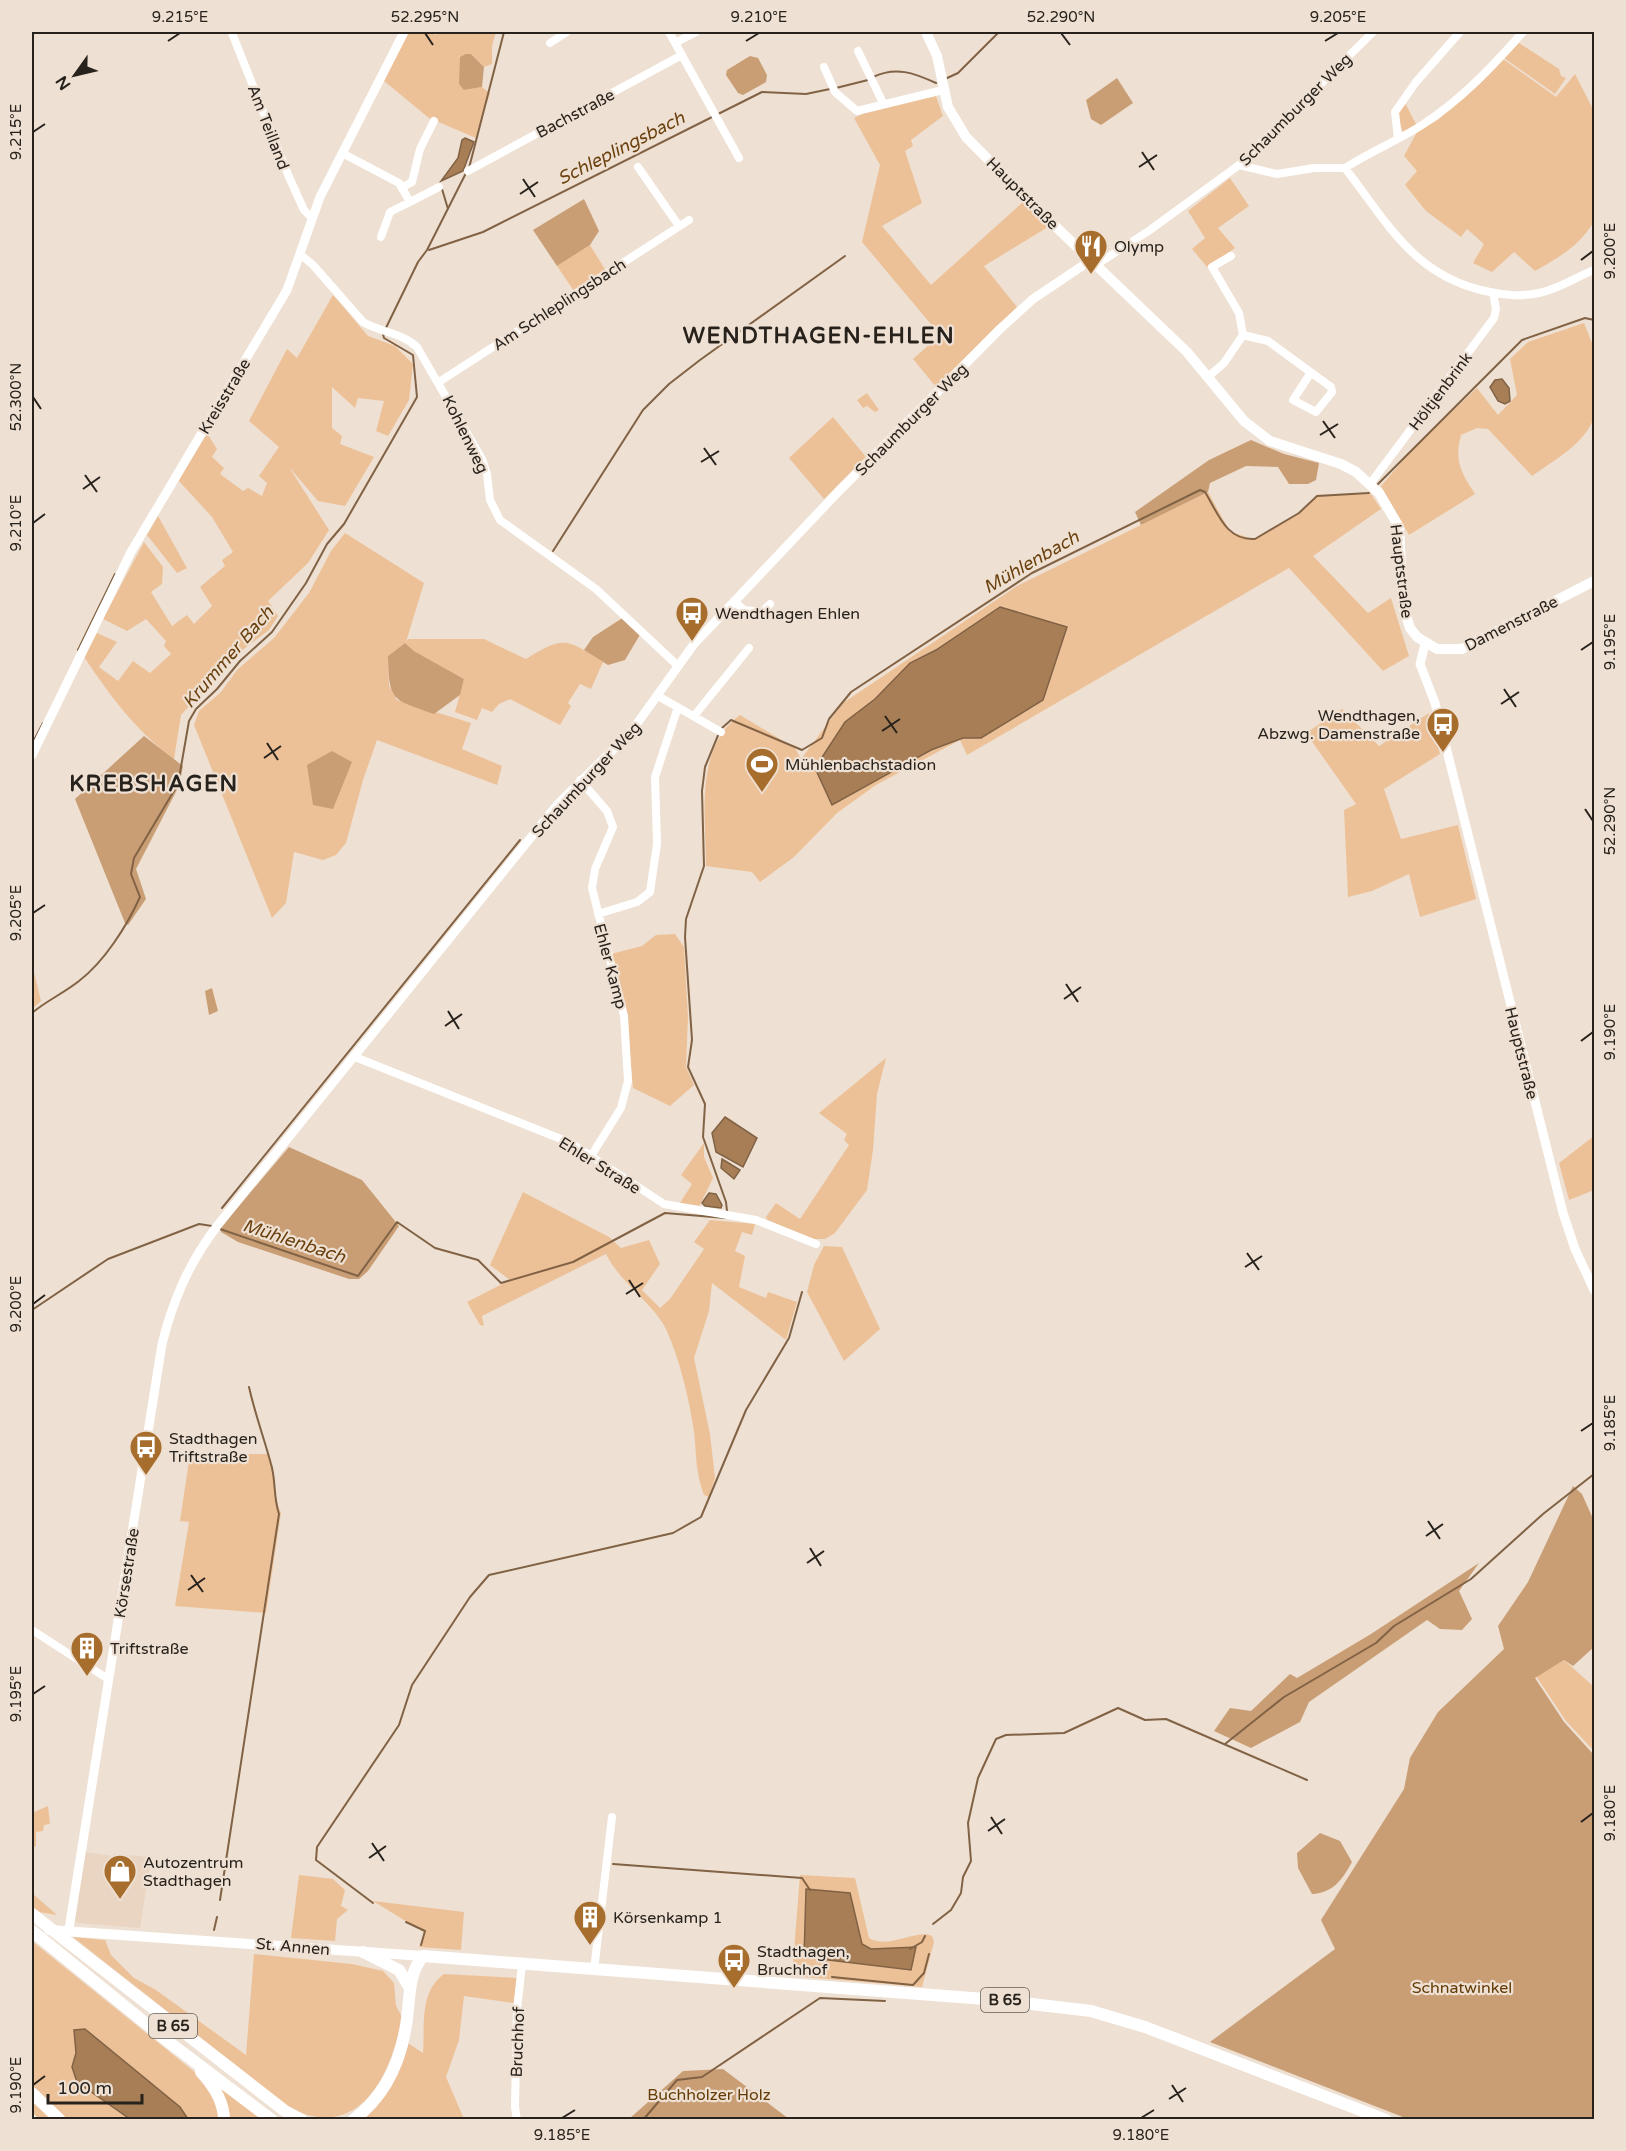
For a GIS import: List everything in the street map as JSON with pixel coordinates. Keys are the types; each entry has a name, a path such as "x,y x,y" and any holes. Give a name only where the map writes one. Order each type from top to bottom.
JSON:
{"main road":[{"name":"Hauptstraße","path":"926,32 937,56 943,90 955,122 966,136 1093,263 1187,352 1244,421 1270,441 1341,464 1370,483 1387,503 1398,527 1405,618 1410,628 1425,644"},
{"name":"Damenstraße","path":"1425,644 1443,650 1462,649 1594,581"},
{"name":"B 65","path":"36,1917 66,1934 245,2081 285,2111 302,2120"},
{"name":"B 65","path":"32,1931 170,2043 272,2120"},
{"name":"St. Annen","path":"32,1931 423,1956 594,1970"},
{"path":"363,1952 399,1970 410,1988"},
{"path":"353,2120 380,2093 398,2062 405,2038 413,1972 423,1956"},
{"name":"B 65","path":"594,1970 1045,2004 1091,2012 1134,2024 1214,2053 1386,2120"},
{"path":"170,2043 204,2075 217,2093 224,2111 224,2120"},
{"path":"32,2092 60,2120"}],"street":[{"name":"Kreisstraße","path":"32,755 131,552 287,290 312,218 342,153 404,32"},
{"path":"550,42 567,32"},
{"path":"669,32 739,158"},
{"path":"675,43 696,32"},
{"name":"Schaumburger Weg","path":"194,1258 216,1227 557,805 630,732 658,696 677,666 734,601 1000,329 1033,299 1150,230 1239,165 1373,32"},
{"path":"1398,138 1395,112 1416,82 1461,32"},
{"path":"1239,165 1277,174 1314,168 1345,168 1432,118 1470,88 1523,32"},
{"name":"Am Teilland","path":"232,33 289,177 304,210 312,218"},
{"path":"858,51 883,103"},
{"name":"Bachstraße","path":"468,171 682,55"},
{"path":"824,67 835,92 857,111 943,90"},
{"path":"403,187 412,182 420,149 434,121"},
{"path":"342,153 403,187 410,202"},
{"path":"638,167 679,226"},
{"path":"1345,168 1387,226 1413,255 1448,279 1493,293 1518,296 1538,293 1594,270"},
{"path":"381,237 390,212 439,187"},
{"name":"Am Schleplingsbach","path":"439,382 689,220"},
{"name":"Kohlenweg","path":"301,255 313,265 363,322 408,339 417,347 482,459 488,474 490,500 500,520 596,589 677,666"},
{"path":"1209,376 1224,363 1243,335 1239,313 1212,267 1231,256"},
{"name":"Höltjenbrink","path":"1370,483 1494,318 1496,309 1493,293"},
{"path":"1243,335 1268,341 1310,374 1331,387 1332,392 1316,412 1293,400 1310,374"},
{"path":"734,601 744,610 762,612 770,604"},
{"name":"Hauptstraße","path":"1425,644 1420,664 1435,703 1552,1175 1575,1249 1594,1290"},
{"path":"694,716 749,648"},
{"path":"658,696 721,732"},
{"path":"598,914 637,902 650,892 657,844 655,777 678,707"},
{"name":"Ehler Kamp","path":"580,780 607,811 613,827 593,879 598,914 624,1016 628,1089 621,1108 591,1156"},
{"name":"Ehler Straße","path":"355,1057 563,1140 664,1204 756,1220 816,1244"},
{"name":"Körsestraße","path":"66,1934 162,1344 170,1311 194,1258"},
{"path":"32,1630 108,1679"},
{"path":"594,1970 612,1817"},
{"name":"Bruchhof","path":"517,2120 515,2107 517,2009 522,1965"}],"shaded area":[{"path":"409,32 427,32 436,35 437,32 496,32 492,46 492,64 484,67 471,54 464,90 482,87 490,93 476,138 429,118 384,81"},
{"path":"1519,43 1559,69 1561,76 1566,78 1555,94 1504,58"},
{"path":"1503,59 1556,97 1575,74 1594,111 1594,221 1576,244 1535,271 1514,252 1492,272 1473,263 1484,244 1467,229 1461,237 1426,211 1405,185 1417,171 1404,156 1417,132 1439,119"},
{"path":"936,96 943,116 911,140 913,146 905,151 922,203 882,226 931,285 1023,202 1048,227 984,266 1017,307 936,387 913,359 940,335 862,242 880,165 854,118 873,109"},
{"path":"1404,101 1417,126 1403,132 1397,118"},
{"path":"465,138 474,142 463,171 441,181 458,158 462,140"},
{"path":"1230,178 1249,206 1218,228 1235,248 1207,267 1192,249 1205,238 1188,211"},
{"path":"590,245 606,271 574,291 557,266"},
{"path":"333,295 368,336 395,346 413,364 409,400 388,436 376,431 384,401 358,398 355,408 332,387 332,428 342,436 340,444 374,457 345,506 318,501 289,467 329,530 308,563 268,601 278,616 269,630 241,651 181,715 174,759 124,712 84,657 97,633 117,642 99,667 118,681 133,661 150,673 171,654 164,646 166,641 146,619 127,631 103,619 144,542 163,567 162,584 151,592 172,626 187,615 194,624 212,606 200,587 225,566 222,560 233,552 212,517 178,480 207,433 217,449 212,457 224,468 220,474 243,491 248,488 262,496 267,483 259,476 279,447 249,421 287,349 297,358"},
{"path":"1584,323 1594,348 1594,417 1584,435 1568,451 1532,476 1488,429 1477,428 1461,435 1458,452 1460,466 1475,494 1409,535 1381,486 1416,445 1477,388 1498,415 1517,395 1510,359 1528,342"},
{"path":"1502,379 1509,388 1510,401 1505,404 1498,401 1490,387 1495,380"},
{"path":"867,393 879,410 875,412 867,406 863,408 857,400"},
{"path":"833,417 866,457 824,499 789,458"},
{"path":"1208,492 1230,532 1254,539 1302,511 1319,495 1371,494 1381,509 1313,556 1368,613 1391,598 1409,656 1383,671 1289,568 967,755 960,740 876,785 837,813 794,857 760,882 752,872 706,866 705,805 709,764 715,745 725,729 740,715 795,748 801,759 843,703 1017,586"},
{"path":"158,516 187,568 177,573 147,535"},
{"path":"345,533 424,583 406,642 408,639 484,639 526,659 549,646 565,643 581,648 603,662 591,689 580,684 568,703 571,706 560,725 510,699 499,704 492,712 482,708 477,720 455,712 464,679 414,651 405,643 388,656 389,686 397,700 471,723 462,749 502,766 497,785 377,740 363,780 346,843 336,855 323,860 294,852 286,903 272,918 194,725 199,711 221,692 237,670 274,638 309,593 331,551"},
{"path":"1000,607 1067,627 1043,700 981,738 963,738 931,750 832,805 815,768 845,722 875,699 910,663 936,650"},
{"path":"1342,709 1379,746 1429,713 1440,754 1384,789 1401,839 1458,825 1476,899 1420,917 1409,874 1372,891 1348,897 1344,810 1356,804 1306,733"},
{"path":"675,934 684,947 688,1017 686,1067 694,1085 670,1106 633,1088 626,1014 611,954 642,946 656,935"},
{"path":"32,964 41,1001 32,1009"},
{"path":"886,1058 877,1094 873,1150 867,1190 835,1233 825,1239 813,1239 767,1220 766,1217 776,1203 800,1219 849,1145 844,1140 847,1134 819,1113"},
{"path":"725,1117 757,1138 743,1167 716,1152 712,1133"},
{"path":"1594,1136 1594,1190 1569,1200 1559,1163"},
{"path":"704,1143 704,1157 713,1178 699,1207 680,1203 692,1184 681,1175"},
{"path":"722,1159 740,1170 734,1179 721,1168"},
{"path":"523,1192 609,1237 621,1248 649,1240 660,1264 642,1290 660,1308 670,1299 704,1249 694,1242 710,1220 755,1224 752,1235 742,1232 735,1251 745,1256 739,1287 766,1298 768,1292 797,1302 786,1340 712,1283 709,1311 694,1358 710,1434 715,1478 709,1497 704,1495 701,1486 687,1393 676,1353 666,1329 654,1311 612,1265 606,1254 482,1316 484,1326 480,1325 467,1302 510,1280 490,1265"},
{"path":"709,1193 716,1194 722,1205 721,1208 705,1206 702,1203"},
{"path":"824,1246 842,1247 880,1329 844,1361 807,1292 814,1265"},
{"path":"190,1454 269,1454 276,1499 281,1513 266,1613 175,1606 189,1522 180,1521"},
{"path":"1564,1660 1594,1687 1594,1751 1566,1721 1536,1676"},
{"path":"48,1806 50,1824 44,1825 43,1831 36,1832 36,1846 32,1848 32,1813"},
{"path":"85,1852 113,1856 114,1854 151,1857 140,1928 78,1923 74,1920"},
{"path":"299,1875 333,1879 345,1890 341,1906 348,1910 337,1919 335,1941 291,1938"},
{"path":"800,1875 855,1878 869,1938 885,1942 926,1934 932,1936 934,1942 922,1987 792,1976"},
{"path":"806,1889 850,1893 862,1944 871,1949 916,1947 911,1970 804,1957"},
{"path":"32,1893 57,1915 39,1912 32,1906"},
{"path":"373,1901 464,1912 461,1950 419,1947 425,1933"},
{"path":"73,1937 105,1940 111,1955 134,1978 156,1990 246,2055 254,1954 352,1964 383,1971 394,1983 396,2006 402,2017 390,2061 368,2098 352,2110 334,2117 313,2116 288,2107"},
{"path":"32,1941 202,2078 214,2094 220,2119 188,2119 180,2107 84,2029 74,2031 76,2053 72,2067 77,2082 130,2119 32,2119"},
{"path":"444,1974 517,1978 514,2003 464,1996 459,2040 446,2077 464,2119 363,2120 391,2087 408,2043 423,2053 427,2000 430,1990"},
{"path":"85,2029 180,2107 188,2119 130,2119 77,2082 72,2067 76,2053 74,2030"},
{"path":"223,2088 264,2119 229,2119 221,2090"}],"green space":[{"path":"471,54 484,67 482,87 464,90 459,84 460,57"},
{"path":"750,56 758,58 767,75 766,82 743,95 738,93 726,75 727,70"},
{"path":"1117,78 1133,103 1101,125 1091,119 1086,100"},
{"path":"584,199 599,231 590,245 557,266 533,230"},
{"path":"1251,440 1284,454 1319,463 1316,480 1308,484 1289,484 1278,467 1246,466 1210,483 1208,492 1141,525 1135,512 1209,460"},
{"path":"624,617 641,633 625,660 608,665 584,650 593,637"},
{"path":"405,643 414,651 464,679 460,695 434,714 401,701 392,691 388,656"},
{"path":"144,736 183,766 179,786 136,869 146,899 128,925 125,923 75,799"},
{"path":"332,751 352,762 333,809 313,805 307,765"},
{"path":"212,988 218,1011 209,1015 205,991"},
{"path":"289,1147 362,1180 399,1226 368,1271 359,1279 349,1279 238,1242 221,1232 221,1227"},
{"name":"Schnatwinkel","path":"1573,1486 1582,1494 1594,1521 1594,1647 1573,1666 1564,1660 1535,1678 1564,1722 1594,1755 1594,2119 1408,2119 1210,2042 1335,1949 1321,1920 1404,1789 1410,1758 1438,1712 1504,1649 1498,1626 1528,1582"},
{"path":"1479,1563 1459,1591 1472,1619 1462,1630 1440,1629 1427,1620 1309,1702 1300,1722 1251,1748 1214,1731 1230,1708 1251,1711 1290,1674 1297,1678 1371,1634"},
{"path":"1320,1833 1340,1841 1352,1862 1331,1888 1312,1894 1298,1868 1297,1853"},
{"name":"Buchholzer Holz","path":"723,2069 789,2119 629,2119 683,2071"}],"waterway":[{"path":"469,168 504,32"},
{"name":"Schleplingsbach","path":"945,79 958,73 999,32"},
{"name":"Schleplingsbach","path":"873,77 897,71 920,76 936,83"},
{"name":"Schleplingsbach","path":"836,88 868,80"},
{"name":"Schleplingsbach","path":"429,250 483,232 762,92 806,94 830,89"},
{"name":"Krummer Bach","path":"32,1013 88,973 106,954 122,931 140,897 131,874 134,858 178,784 189,721 196,709 217,689 240,661 272,632 306,583 327,544 344,524 417,397 413,355 384,338 383,334 418,262 427,250 466,173"},
{"path":"442,189 448,209"},
{"path":"553,551 643,410 669,384 700,360 845,256"},
{"name":"Mühlenbach","path":"1378,484 1522,340 1585,318 1594,320"},
{"name":"Mühlenbach","path":"722,728 731,720 802,750 822,738 829,719 851,692 1032,573 1200,490 1205,492 1230,531 1245,538 1255,539 1299,513 1317,496 1369,493"},
{"path":"78,650 115,574"},
{"path":"32,744 43,723"},
{"name":"Mühlenbach","path":"719,733 705,767 702,791 704,866 686,919 685,937 692,1040 688,1067 705,1104 703,1137 726,1202 727,1211"},
{"path":"222,1208 520,840"},
{"name":"Mühlenbach","path":"220,1229 358,1276 397,1222 435,1248 478,1260 501,1283 573,1262 665,1213 725,1218"},
{"name":"Mühlenbach","path":"32,1310 108,1259 199,1224 212,1226"},
{"path":"373,1903 316,1860 317,1847 399,1725 412,1685 470,1597 489,1575 673,1533 701,1517 746,1410 789,1338 802,1292"},
{"path":"220,1900 279,1514 273,1470 249,1387"},
{"path":"1225,1744 1284,1697 1376,1643 1394,1626 1471,1579 1543,1514 1594,1474"},
{"path":"933,1924 951,1910 961,1893 963,1877 971,1861 968,1823 978,1778 996,1739 1006,1735 1064,1733 1118,1708 1145,1720 1166,1719 1307,1780"},
{"path":"613,1864 802,1878 810,1890"},
{"path":"214,1930 217,1917"},
{"path":"406,1922 425,1931 421,1945"},
{"path":"910,1949 922,1942 925,1936"},
{"path":"832,1977 913,1985 924,1973 929,1954"},
{"path":"643,2120 677,2080 702,2077 820,1998 885,2001"}],"place":[{"name":"Olymp","path":"1091,275"},
{"name":"Wendthagen Ehlen","path":"692,642"},
{"name":"Wendthagen, Abzwg. Damenstraße","path":"1443,753"},
{"name":"Mühlenbachstadion","path":"762,793"},
{"name":"Stadthagen Triftstraße","path":"146,1476"},
{"name":"Triftstraße","path":"87,1677"},
{"name":"Autozentrum Stadthagen","path":"120,1900"},
{"name":"Körsenkamp 1","path":"590,1946"},
{"name":"Stadthagen, Bruchhof","path":"734,1989"}],"district":[{"name":"WENDTHAGEN-EHLEN","path":"819,335"},
{"name":"KREBSHAGEN","path":"154,783"}]}
